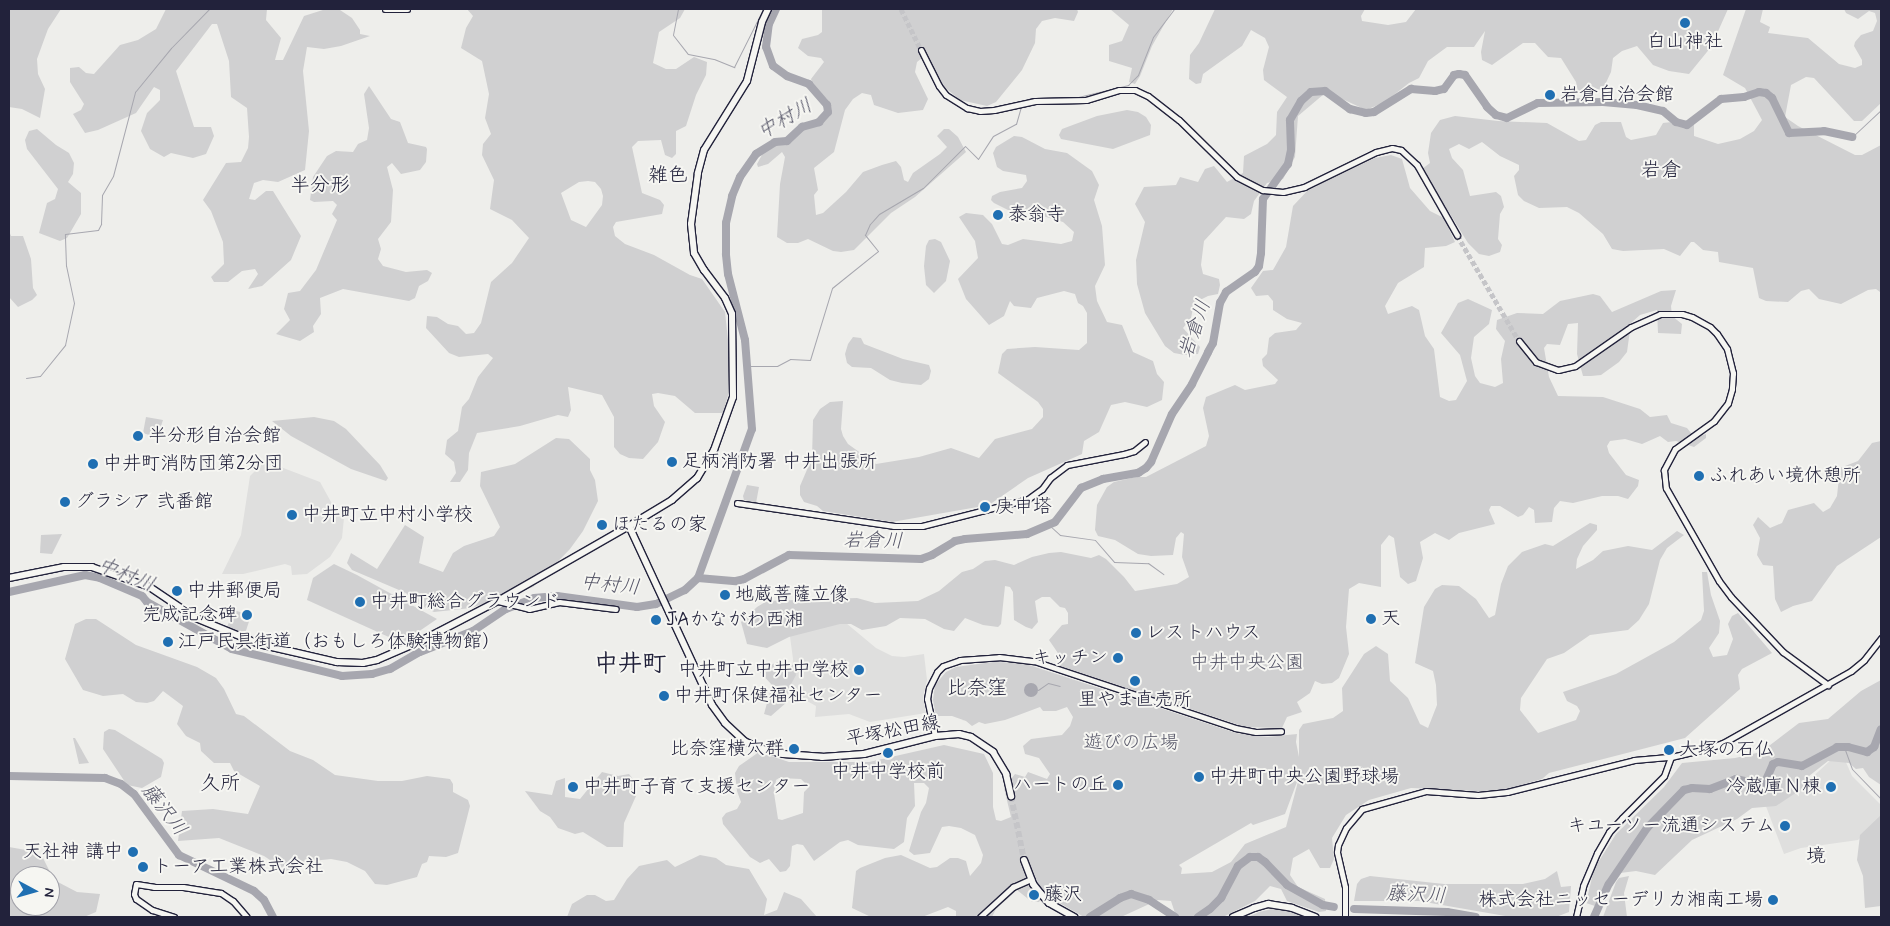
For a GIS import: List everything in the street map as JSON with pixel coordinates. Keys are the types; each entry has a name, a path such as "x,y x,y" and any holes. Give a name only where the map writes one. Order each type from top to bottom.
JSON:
{"main road":[{"path":"9,578 85,566 110,571 150,587 196,618 279,650 349,663 377,660 421,641 470,614 502,602 672,500 697,478 714,450 733,397 732,314 725,298 694,253 692,224 698,173 704,150 747,81 762,22 768,9"},
{"name":"平塚松田線","path":"628,526 715,710 738,736 748,743 783,754 843,756 883,750 935,736 959,734 983,744 993,752 1002,766 1011,796"},
{"path":"1024,860 1030,879 1049,903 1074,917"},
{"path":"1233,917 1268,904 1286,906 1314,917"}],"street":[{"path":"385,9 407,9"},
{"path":"921,50 939,86 946,95 967,108 980,111 1036,101 1086,100 1119,90 1135,90 1148,96 1179,120 1242,180 1263,190 1283,192 1304,187 1376,152 1392,148 1402,150 1417,165 1458,235"},
{"path":"1519,341 1536,362 1558,370 1575,366 1631,327 1660,314 1682,314 1710,327 1717,334 1727,349 1732,366 1732,389 1728,403 1714,421 1675,449 1664,470 1666,488 1710,565 1731,597 1784,652 1828,685"},
{"path":"737,503 894,526 922,526 1028,499 1042,490 1050,478 1067,464 1124,454 1134,451 1145,442"},
{"path":"502,602 529,609 559,602 616,610"},
{"path":"1345,917 1346,887 1338,845 1346,828 1362,809 1426,791 1478,795 1508,792 1634,760 1671,757 1700,751 1723,742 1851,671 1864,660 1881,638"},
{"path":"935,736 927,699 928,688 937,672 943,666 960,660 999,657 1034,662 1235,728 1256,732 1281,732"},
{"path":"1576,916 1583,886 1601,846 1622,818 1664,776 1671,757"},
{"path":"980,917 1013,887 1030,879"},
{"path":"174,917 152,910 136,899 134,894 136,884 154,887 183,887 221,893 233,901 248,917"}],"shaded area":[{"name":"中井町立中村小学校","path":"265,461 320,482 336,511 344,518 342,538 330,557 307,574 292,575 291,566 285,564 243,574 222,574 241,535 250,476"},
{"name":"中井町立中井中学校","path":"846,623 876,648 892,656 904,657 924,654 927,680 923,697 926,713 870,722 849,714 815,717 816,706 791,692 793,659 789,629"},
{"path":"1028,683 1034,683 1038,690 1034,697 1028,697 1024,693 1024,687"},
{"path":"1834,757 1845,760 1852,776 1881,805 1881,817 1858,840 1801,848 1784,854 1764,801 1805,784"}],"green space":[{"path":"9,9 61,9 48,29 37,59 38,74 45,89 40,118 22,109 9,107"},
{"path":"166,9 267,9 266,20 281,38 275,60 283,60 304,16 326,9 340,10 352,18 360,30 360,34 370,36 341,46 324,49 307,47 303,71 309,131 305,170 278,182 263,180 254,183 249,199 255,200 266,191 273,191 301,236 291,260 262,286 248,289 258,274 255,269 242,271 228,282 214,282 211,277 224,264 223,242 211,211 203,200 226,163 241,162 248,148 249,137 247,108 231,97 229,61 217,24 212,24 176,71 194,127 211,127 214,136 206,154 193,158 171,153 164,157 150,149 141,131 147,113 160,100 160,90 154,87 136,113 98,130 85,133 73,114 81,110 84,104 70,82 70,68 79,67 86,73 94,74 120,45 138,40 156,29"},
{"path":"467,9 685,9 680,18 659,32 653,63 666,69 676,69 694,57 707,62 706,75 696,95 686,126 676,131 676,154 672,158 665,155 661,140 638,141 632,147 642,193 660,200 664,205 662,214 616,222 613,227 615,236 625,244 654,255 690,275 702,279 725,312 728,340 729,392 723,413 695,413 675,396 658,393 652,394 654,406 665,422 658,442 643,459 629,458 620,454 614,447 614,417 602,395 568,387 571,410 568,417 558,415 520,426 477,433 469,453 468,470 460,482 450,482 456,473 454,462 445,454 447,440 458,431 462,407 469,399 478,377 493,358 488,354 459,357 449,353 426,328 427,316 437,317 448,324 458,326 466,334 474,333 481,323 491,282 512,263 529,238 512,220 490,209 494,180 482,155 483,144 491,134 485,118 489,94 482,61 461,48 466,28 473,16","holes":["579,182 595,182 601,189 603,196 602,205 586,227 571,220 561,193"]},
{"path":"822,9 1077,9 1078,12 1074,21 1055,18 1042,21 1036,29 1035,43 1022,70 996,102 987,106 960,100 942,85 927,54 917,62 915,72 928,99 923,110 898,113 874,105 871,95 862,93 853,99 845,110 834,152 814,168 818,190 814,195 816,215 823,213 846,192 863,172 882,165 896,161 901,167 904,180 908,182 913,173 947,147 937,136 944,129 949,129 958,137 966,152 915,197 891,213 854,250 841,252 833,251 808,239 798,243 787,243 777,237 780,184 785,157 782,152 768,164 758,167 757,164 763,153 791,135 826,120 830,108 827,99 814,88 811,79 824,62 821,58 808,56 798,48 802,39 818,35 822,32"},
{"path":"1110,9 1173,9 1152,46 1135,84 1129,82 1132,68 1109,61 1109,45 1122,41 1129,25"},
{"path":"1215,9 1365,9 1361,16 1362,21 1388,25 1406,22 1416,9 1728,9 1711,47 1689,74 1669,71 1653,65 1637,46 1622,51 1613,58 1611,72 1603,89 1578,91 1576,82 1561,58 1548,57 1535,43 1523,43 1492,65 1482,60 1481,52 1485,31 1474,47 1447,47 1428,61 1419,78 1409,83 1385,102 1366,110 1338,97 1324,94 1298,116 1295,157 1283,179 1267,183 1254,201 1251,214 1244,219 1226,217 1204,241 1201,265 1203,274 1219,279 1220,285 1218,294 1208,296 1194,303 1191,318 1183,328 1200,347 1198,354 1185,355 1174,353 1165,346 1145,313 1137,284 1136,260 1145,222 1135,204 1144,187 1176,185 1180,177 1198,182 1205,169 1214,166 1227,182 1243,173 1244,156 1267,144 1276,135 1277,112 1287,97 1264,80 1263,70 1269,47 1265,38 1251,30 1242,46 1203,74 1201,83 1196,84 1189,79 1190,55 1199,43"},
{"path":"1746,9 1763,9 1760,22 1770,27 1768,33 1808,38 1839,64 1855,68 1862,65 1862,60 1854,46 1855,42 1861,35 1873,31 1877,21 1875,13 1869,11 1858,19 1846,13 1844,9 1881,9 1881,103 1862,121 1854,121 1814,78 1806,77 1791,85 1785,117 1798,126 1855,155 1862,155 1881,145 1881,303 1880,292 1876,289 1868,290 1841,304 1819,299 1809,289 1801,291 1788,302 1766,301 1759,298 1753,268 1719,262 1718,252 1703,250 1694,242 1691,242 1680,256 1664,249 1623,251 1612,249 1603,234 1579,213 1567,207 1539,208 1524,201 1518,195 1514,176 1519,170 1519,165 1500,156 1482,142 1469,149 1459,144 1449,149 1452,158 1463,170 1470,196 1496,192 1501,196 1504,207 1500,214 1498,239 1502,245 1500,252 1489,256 1479,254 1468,243 1422,169 1430,163 1428,153 1431,133 1440,120 1455,116 1498,121 1547,123 1579,141 1586,140 1595,125 1601,122 1621,122 1626,137 1631,140 1656,135 1663,123 1672,122 1687,128 1694,124 1694,136 1718,144 1740,139 1754,131 1762,120 1745,88 1723,75"},
{"path":"369,86 391,119 400,122 408,143 426,147 427,149 426,162 420,170 401,174 392,163 387,167 393,190 391,222 378,239 381,249 378,259 383,266 406,272 427,270 432,273 428,281 419,286 415,298 409,301 343,289 320,298 321,314 313,326 314,332 300,341 276,334 290,320 284,309 288,293 300,291 316,270 337,220 332,214 337,205 333,201 314,202 310,200 313,177 327,156 336,151 353,152 358,144 367,140 369,128 364,94"},
{"path":"1127,110 1138,112 1146,117 1151,125 1150,135 1113,149 1061,139 1059,135 1062,129 1097,116"},
{"path":"37,129 69,153 74,163 73,174 68,182 81,193 81,214 67,238 60,241 39,233 47,203 55,199 58,189 27,149 25,140 29,131"},
{"path":"1014,136 1022,137 1045,149 1067,153 1092,171 1099,185 1094,200 1102,226 1105,265 1095,286 1097,301 1107,322 1122,325 1133,352 1153,361 1157,374 1164,382 1162,400 1147,407 1125,402 1111,405 1099,432 1084,441 1082,454 1028,478 989,505 892,522 823,511 817,506 804,502 800,495 800,486 812,458 813,420 820,409 830,402 843,401 841,429 843,436 848,444 876,464 919,457 951,448 979,458 995,439 1032,429 1043,417 1043,409 1038,402 998,373 1002,354 1007,349 1035,347 1079,350 1087,343 1087,313 1083,306 1078,303 1075,294 1064,291 1037,298 1031,308 1014,306 1010,301 1004,316 989,325 966,299 958,279 978,258 975,241 959,217 966,213 983,215 992,224 1002,244 1008,245 1023,239 1061,244 1072,241 1074,232 1063,222 1026,211 1010,211 991,200 992,196 1000,192 1022,188 1027,181 1026,175 1003,171 997,167 993,153 996,147"},
{"name":"中井中央公園","path":"1391,155 1402,159 1410,188 1430,211 1444,218 1455,242 1446,246 1425,248 1424,267 1398,283 1385,306 1388,314 1412,306 1419,310 1425,336 1434,349 1440,397 1449,401 1456,400 1467,381 1460,355 1441,333 1458,303 1468,299 1492,310 1489,324 1474,337 1471,358 1475,376 1480,383 1495,387 1503,383 1501,359 1505,341 1496,329 1497,320 1517,313 1543,314 1560,301 1593,294 1600,296 1612,312 1661,291 1676,290 1671,306 1672,316 1682,324 1681,334 1658,333 1657,310 1640,315 1631,323 1627,352 1619,362 1601,375 1583,376 1577,354 1578,323 1568,324 1560,345 1547,344 1544,348 1549,377 1558,396 1603,397 1640,409 1650,417 1667,415 1671,423 1687,428 1695,438 1706,434 1706,438 1694,447 1676,441 1668,442 1660,436 1642,444 1625,439 1610,441 1607,446 1609,453 1626,475 1639,480 1638,486 1628,499 1618,496 1602,496 1573,503 1560,501 1554,508 1552,522 1535,523 1534,510 1529,507 1523,515 1518,517 1500,506 1491,506 1489,510 1495,524 1459,533 1449,540 1435,533 1420,542 1423,558 1416,581 1408,584 1400,577 1394,538 1389,535 1381,545 1381,587 1359,583 1349,589 1346,627 1349,654 1339,678 1332,683 1322,684 1315,681 1310,693 1297,702 1302,712 1287,717 1282,728 1245,727 1060,666 1062,659 1049,640 1062,625 1068,624 1068,613 1065,608 1060,607 1050,597 1042,597 1035,601 1038,622 1032,629 1026,627 1014,620 1013,592 1010,587 1005,586 1001,624 998,627 983,625 965,618 954,631 944,629 925,619 900,618 886,626 862,630 851,624 840,624 789,637 767,648 747,644 741,622 757,607 767,601 857,598 875,603 918,601 939,591 962,572 973,569 985,561 995,560 1014,565 1032,557 1049,553 1061,552 1091,558 1099,555 1106,559 1124,577 1135,591 1177,584 1189,577 1182,557 1184,534 1181,532 1176,538 1173,555 1151,556 1138,554 1115,540 1098,536 1095,530 1097,505 1107,487 1114,482 1136,477 1146,477 1206,446 1209,436 1203,408 1206,397 1235,385 1245,390 1275,384 1278,380 1263,366 1262,359 1267,354 1269,338 1275,333 1296,330 1302,323 1287,319 1273,310 1273,301 1268,295 1256,296 1251,288 1263,271 1273,270 1286,247 1293,206 1309,189 1375,158"},
{"path":"9,231 11,236 23,236 31,259 33,288 37,295 32,300 18,307 9,297"},
{"path":"935,239 941,242 950,261 946,281 934,293 926,285 924,266 926,246 929,240"},
{"path":"853,337 861,338 864,344 903,359 929,365 931,371 929,379 921,385 902,383 890,380 871,368 852,367 847,363 845,354 848,344"},
{"path":"146,417 163,420 160,429 152,436 143,433"},
{"path":"314,417 334,421 346,429 380,465 388,478 386,481 351,469 291,436 272,421"},
{"path":"556,438 569,439 590,459 590,470 595,480 598,501 583,531 570,549 533,587 471,608 434,612 416,603 406,593 352,570 347,563 351,553 377,569 405,525 424,537 419,563 443,572 453,553 464,546 494,536 500,527 480,486 481,472 515,464"},
{"path":"1881,441 1881,537 1837,566 1812,601 1793,606 1781,612 1775,599 1773,566 1763,565 1757,555 1760,538 1753,525 1758,517 1770,528 1782,523 1788,510 1814,503 1823,512 1830,508 1837,496 1840,468 1858,461 1872,443"},
{"path":"747,485 759,487 756,503 744,500 743,496"},
{"name":"遊びの広場","path":"1590,523 1597,525 1597,530 1583,546 1577,559 1576,569 1593,560 1603,551 1628,546 1652,550 1677,531 1684,535 1667,548 1660,560 1649,604 1639,620 1628,630 1590,635 1564,653 1547,659 1521,698 1520,710 1538,733 1576,720 1580,711 1577,706 1567,701 1563,692 1616,674 1674,642 1701,620 1704,611 1702,572 1707,572 1711,595 1720,621 1719,633 1709,648 1713,657 1727,655 1733,639 1728,624 1732,616 1738,613 1772,653 1742,669 1738,675 1740,689 1685,738 1549,773 1542,779 1498,792 1411,788 1369,800 1346,815 1332,838 1334,859 1330,868 1320,868 1309,849 1293,858 1290,875 1298,887 1325,899 1326,911 1319,912 1287,901 1281,889 1270,886 1255,901 1223,917 1174,917 1175,913 1171,901 1158,900 1121,917 1084,917 1049,897 1044,896 1039,902 1032,902 1017,890 996,909 992,917 956,917 956,911 948,907 922,917 871,917 852,908 856,871 860,868 885,858 901,855 930,868 937,867 950,858 958,858 966,861 970,876 981,863 983,855 975,835 961,828 949,826 942,827 930,853 914,855 909,851 921,812 926,803 929,788 924,783 914,783 915,806 907,818 904,842 894,849 858,845 848,840 840,842 814,861 803,845 797,844 792,846 790,866 786,871 780,872 769,859 760,863 750,857 723,824 722,818 726,813 737,809 741,802 737,791 735,773 739,766 759,752 789,762 869,762 944,745 984,754 993,773 993,807 996,820 1001,821 1011,817 1004,788 1015,774 1025,777 1028,772 1047,779 1050,774 1039,758 1025,754 1023,746 1031,739 1062,735 1070,726 1073,717 1067,707 1056,711 1043,711 1040,707 1005,720 985,724 979,722 972,726 966,721 952,716 936,716 933,700 935,685 946,672 956,667 993,662 1023,663 1236,733 1268,737 1297,734 1296,742 1299,757 1299,730 1303,724 1333,718 1343,711 1342,688 1364,654 1376,646 1388,654 1390,681 1408,698 1420,724 1428,728 1437,705 1436,685 1433,671 1415,663 1424,607 1435,589 1442,585 1459,586 1476,599 1489,618 1495,615 1501,584 1508,566 1522,552 1545,544 1553,546","holes":["1300,774 1286,827 1245,844 1231,862 1212,872 1181,874 1182,868 1179,865 1251,823 1253,825 1285,814","779,778 801,779 809,787 804,792 803,813 782,820 778,819 774,793 776,780"]},
{"path":"62,534 52,554 40,553 41,535"},
{"name":"中井町総合グラウンド","path":"334,564 437,619 402,643 307,600 313,578"},
{"path":"233,610 251,615 245,634 227,628"},
{"path":"86,619 96,619 136,645 197,667 216,678 224,689 236,714 244,716 290,751 313,760 335,775 378,781 402,781 427,776 450,779 453,784 453,792 468,800 470,806 458,853 446,857 429,856 427,862 422,864 417,877 387,885 375,884 365,871 347,862 331,859 303,862 288,872 264,856 219,838 178,841 182,811 213,809 248,814 260,786 234,771 230,763 214,763 201,751 200,743 186,736 177,724 183,706 163,691 154,701 147,703 136,702 123,694 103,696 83,690 65,659 75,624"},
{"path":"778,662 789,662 794,666 796,675 789,688 787,702 771,716 764,714 772,685 758,670"},
{"path":"1881,680 1881,785 1869,777 1863,768 1856,769 1849,763 1828,761 1809,776 1809,787 1803,788 1776,806 1752,808 1737,819 1692,840 1655,875 1636,871 1612,874 1595,906 1586,903 1594,869 1616,834 1664,787 1682,763 1735,758 1761,752 1799,723 1828,719 1861,691"},
{"path":"109,729 115,730 162,759 164,763 161,777 142,788 127,785 103,749 104,732"},
{"path":"73,738 75,738 89,763 79,764"},
{"path":"602,772 618,776 629,774 637,784 636,796 624,823 623,847 607,847 583,832 575,834 558,828 550,817 540,811 525,791 552,795 556,781 565,778 565,797 580,799"},
{"path":"1881,815 1881,906 1865,908 1863,876 1857,860 1860,835"},
{"path":"9,847 26,850 42,856 47,866 10,866 10,916 60,916 60,883 77,892 100,894 96,912 84,917 9,917"},
{"path":"700,855 716,858 726,865 749,869 767,899 764,915 777,910 784,892 801,899 817,917 567,917 572,904 587,895 595,895 606,901 614,900 627,879 639,866 667,860 675,867"},
{"path":"1557,871 1561,887 1571,886 1569,912 1556,917 1511,917 1419,901 1354,901 1357,884 1361,879 1370,876 1444,884 1523,884 1545,879"},
{"path":"1629,876 1624,893 1627,917 1603,917 1616,882 1619,878"},
{"path":"1280,907 1302,917 1248,917 1259,912"}],"waterway":[{"path":"26,378 40,376 65,345 74,303 66,266 65,234 98,230 101,224 102,195 113,176 135,92 171,48 209,9"},
{"path":"678,9 673,35 688,54 714,59 734,67 763,9"},
{"name":"中村川","path":"9,592 85,575 100,578 142,596 147,602 232,649 342,676 372,674 390,669 420,652 473,631 506,609 534,598 557,596 637,607 656,604 685,590 698,578 752,429 745,340 728,274 726,254 726,223 732,196 740,177 756,154 775,142 787,141 802,127 819,122 828,112 827,105 809,84 787,76 773,66 766,47 769,24 776,9"},
{"path":"1074,98 1128,85 1138,75 1153,37 1174,9"},
{"name":"岩倉川","path":"698,578 736,581 744,579 789,555 921,559 932,555 955,541 1027,534 1055,522 1081,488 1103,479 1138,473 1146,468 1151,462 1172,414 1192,384 1213,343 1220,303 1226,292 1255,272 1259,266 1263,199 1288,164 1291,150 1290,120 1301,101 1311,92 1325,91 1350,109 1366,113 1374,112 1411,89 1435,91 1444,89 1454,75 1459,74 1465,75 1487,107 1496,115 1507,118 1538,103 1603,102 1637,105 1663,111 1676,122 1687,125 1721,99 1744,97 1759,92 1766,93 1772,98 1789,133 1824,131 1852,137"},
{"path":"1027,101 1030,98 1062,98"},
{"path":"748,366 777,366 790,359 810,360 832,288 878,251 865,235 870,224 879,214 923,188 965,146 978,159 993,136 1016,124 1021,107"},
{"path":"1852,137 1881,110"},
{"path":"1049,525 1060,535 1095,540 1114,562 1148,563 1163,574"},
{"path":"1038,690 1048,683 1060,686"},
{"name":"藤沢川","path":"1594,917 1609,884 1647,828 1684,790 1692,788 1710,789 1736,779 1761,785 1766,780 1773,764 1778,762 1802,766 1837,747 1848,747 1867,752 1874,747 1881,729"},
{"path":"1844,747 1852,769 1881,799"},
{"name":"藤沢川","path":"9,776 105,778 121,784 134,794 179,855 254,891 264,900 273,917"},
{"name":"藤沢川","path":"1198,917 1221,898 1238,866 1250,857 1258,857 1265,862 1287,885 1323,905 1334,907"},
{"name":"藤沢川","path":"1090,917 1120,898 1131,894 1149,900 1175,917"},
{"name":"藤沢川","path":"1354,909 1447,912 1476,917"}],"tunnel":[{"path":"901,9 921,50"},
{"path":"1457,235 1519,341"},
{"path":"1011,796 1024,860"}],"place":[{"name":"白山神社","path":"1685,23"},
{"name":"岩倉自治会館","path":"1550,95"},
{"name":"泰翁寺","path":"998,215"},
{"name":"半分形自治会館","path":"138,436"},
{"name":"足柄消防署 中井出張所","path":"672,462"},
{"name":"中井町消防団第2分団","path":"93,464"},
{"name":"ふれあい境休憩所","path":"1699,476"},
{"name":"グラシア 弐番館","path":"65,502"},
{"name":"庚申塔","path":"985,507"},
{"name":"中井町立中村小学校","path":"292,515"},
{"name":"ほたるの家","path":"602,525"},
{"name":"中井郵便局","path":"177,591"},
{"name":"地蔵菩薩立像","path":"725,595"},
{"name":"中井町総合グラウンド","path":"360,602"},
{"name":"完成記念碑","path":"247,615"},
{"name":"天","path":"1371,619"},
{"name":"JAかながわ西湘","path":"656,620"},
{"name":"レストハウス","path":"1136,633"},
{"name":"江戸民具街道（おもしろ体験博物館）","path":"168,642"},
{"name":"キッチン","path":"1118,658"},
{"name":"中井町立中井中学校","path":"859,670"},
{"name":"里やま直売所","path":"1135,681"},
{"name":"中井町保健福祉センター","path":"664,696"},
{"name":"比奈窪横穴群","path":"794,749"},
{"name":"大塚の石仏","path":"1669,750"},
{"name":"中井中学校前","path":"888,753"},
{"name":"中井町中央公園野球場","path":"1199,777"},
{"name":"ハートの丘","path":"1118,785"},
{"name":"中井町子育て支援センター","path":"573,787"},
{"name":"冷蔵庫Ｎ棟","path":"1831,787"},
{"name":"キユーソー流通システム","path":"1785,826"},
{"name":"天社神 講中","path":"133,852"},
{"name":"トーア工業株式会社","path":"143,867"},
{"name":"藤沢","path":"1034,895"},
{"name":"株式会社ニッセーデリカ湘南工場","path":"1773,900"}],"district":[{"name":"岩倉","path":"1661,170"},
{"name":"雑色","path":"668,175"},
{"name":"半分形","path":"320,185"},
{"name":"中井町","path":"630,665"},
{"name":"比奈窪","path":"977,688"},
{"name":"久所","path":"220,783"},
{"name":"境","path":"1816,856"}]}
